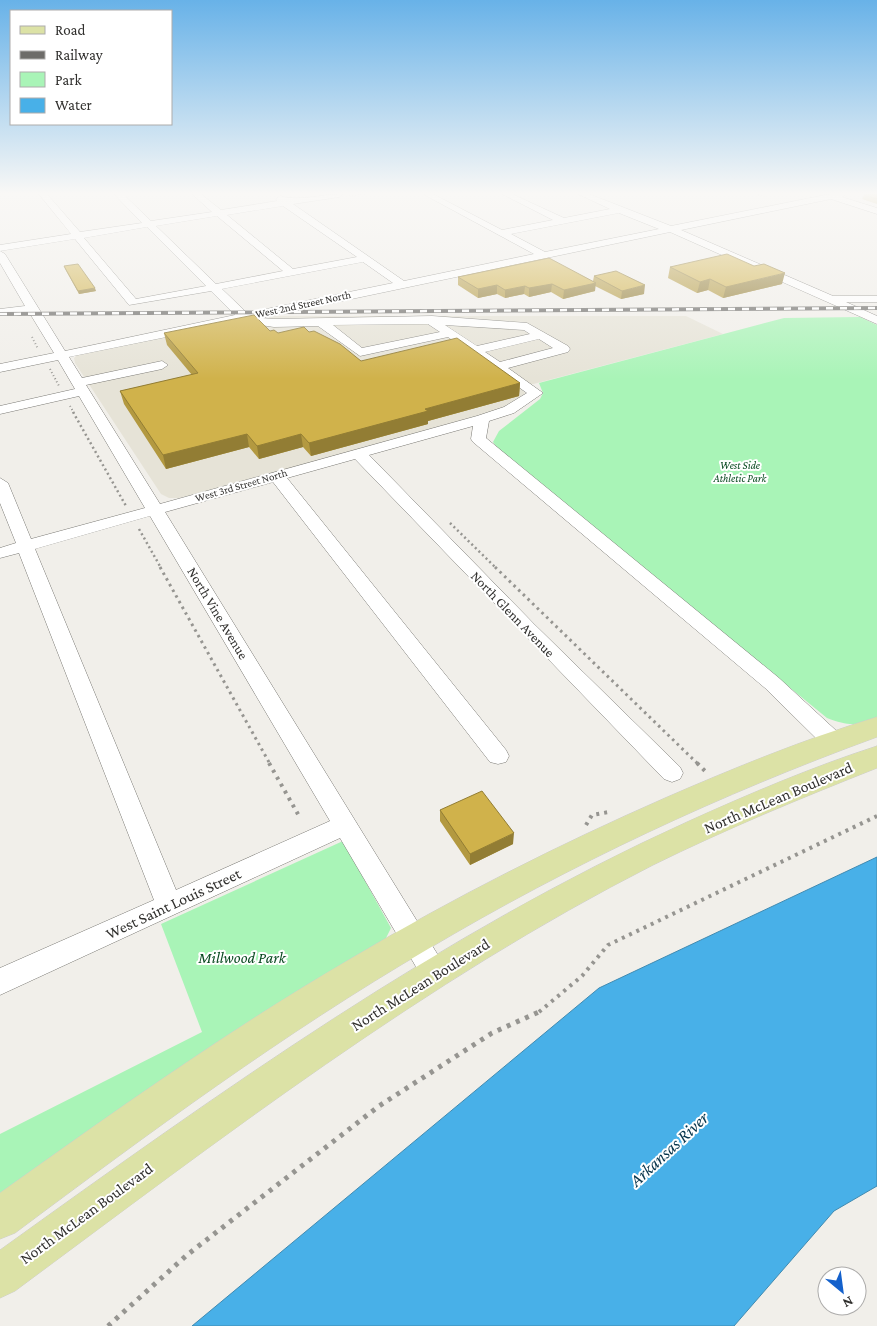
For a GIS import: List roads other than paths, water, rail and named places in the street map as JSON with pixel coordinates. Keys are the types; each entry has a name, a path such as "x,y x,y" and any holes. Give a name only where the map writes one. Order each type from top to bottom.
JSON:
{"main road":[{"name":"North McLean Boulevard","path":"0,1218 90,1152 277,1024 414,939 530,877 634,825 757,771 877,727"},
{"name":"North McLean Boulevard","path":"0,1276 229,1109 435,972 531,916 623,866 738,812 877,757"}],"street":[{"name":"North Vine Avenue","path":"1,256 34,308 55,362 155,510 435,972"},
{"path":"94,256 133,303 365,259"},
{"path":"181,256 241,317 274,323 322,324 433,321 527,327 564,349 499,366 433,321 382,334"},
{"path":"271,256 292,273"},
{"path":"361,256 402,284"},
{"name":"West 2nd Street North","path":"0,368 55,362 241,317 538,256"},
{"path":"731,256 877,320"},
{"path":"829,299 877,299"},
{"path":"0,312 34,308"},
{"path":"322,324 360,352 450,333"},
{"path":"476,350 542,335"},
{"path":"346,341 364,337"},
{"path":"0,410 162,365"},
{"name":"West 3rd Street North","path":"0,553 509,410 536,393 499,366"},
{"path":"482,418 478,439 772,683 834,742"},
{"name":"North Glenn Avenue","path":"356,452 527,628 672,773"},
{"path":"276,475 498,756"},
{"path":"0,483 169,904"},
{"name":"West Saint Louis Street","path":"0,982 346,825"}],"water":[{"name":"Arkansas River","path":"877,857 877,1186 834,1211 734,1326 192,1326 599,988"}],"railway":[{"path":"0,314 877,308"}],"park label":[{"name":"West Side Athletic Park","path":"740,471"},
{"name":"Millwood Park","path":"242,957"}]}
